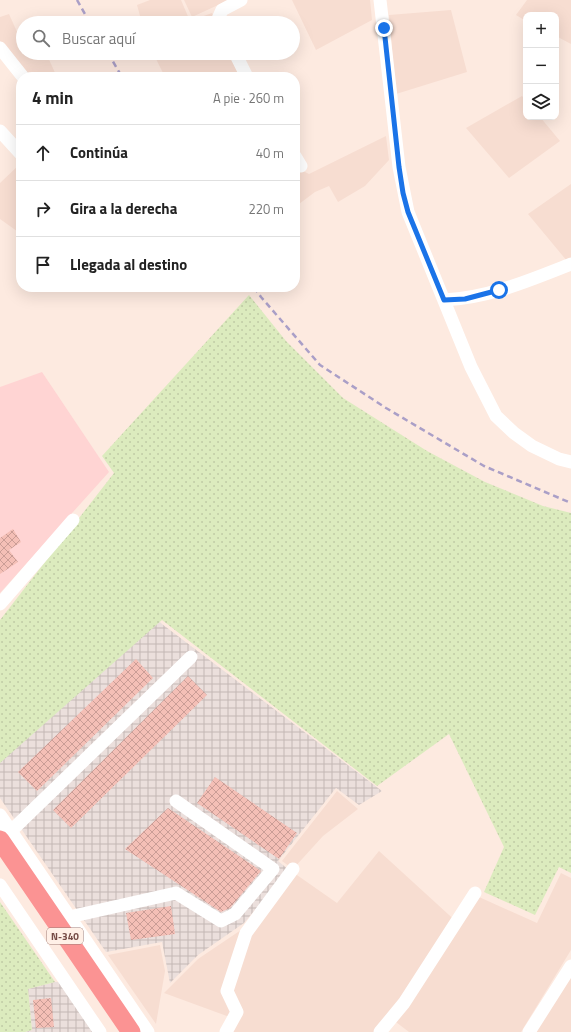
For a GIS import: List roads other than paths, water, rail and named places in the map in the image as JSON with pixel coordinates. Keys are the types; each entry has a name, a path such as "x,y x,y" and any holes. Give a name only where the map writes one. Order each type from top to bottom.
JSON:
{"highway":[{"name":"N-340","path":"5,836 131,1032"},
{"name":"N-340","path":"0,860 117,1032"}],"street":[{"path":"219,16 222,10 241,0"},
{"path":"380,0 403,193 408,212 471,367 496,416 514,433 532,446 558,459 571,462"},
{"path":"0,48 19,72"},
{"path":"238,60 244,72"},
{"path":"0,131 16,149"},
{"path":"444,300 465,299 499,290 571,264"},
{"path":"0,604 73,520"},
{"path":"5,836 190,657"},
{"path":"69,917 176,893 221,921 235,914 273,869 176,801"},
{"path":"0,815 5,836"},
{"path":"0,820 5,836 69,917 148,1032"},
{"path":"226,1032 237,1012 227,991 246,933 293,869"},
{"path":"0,874 15,907"},
{"path":"0,885 100,1032"},
{"path":"380,1032 404,1003 476,893"},
{"path":"529,1032 571,966"}],"railway":[{"path":"77,0 86,16"},
{"path":"112,60 119,72"},
{"path":"258,292 320,365 386,408 484,466 571,503"}]}
